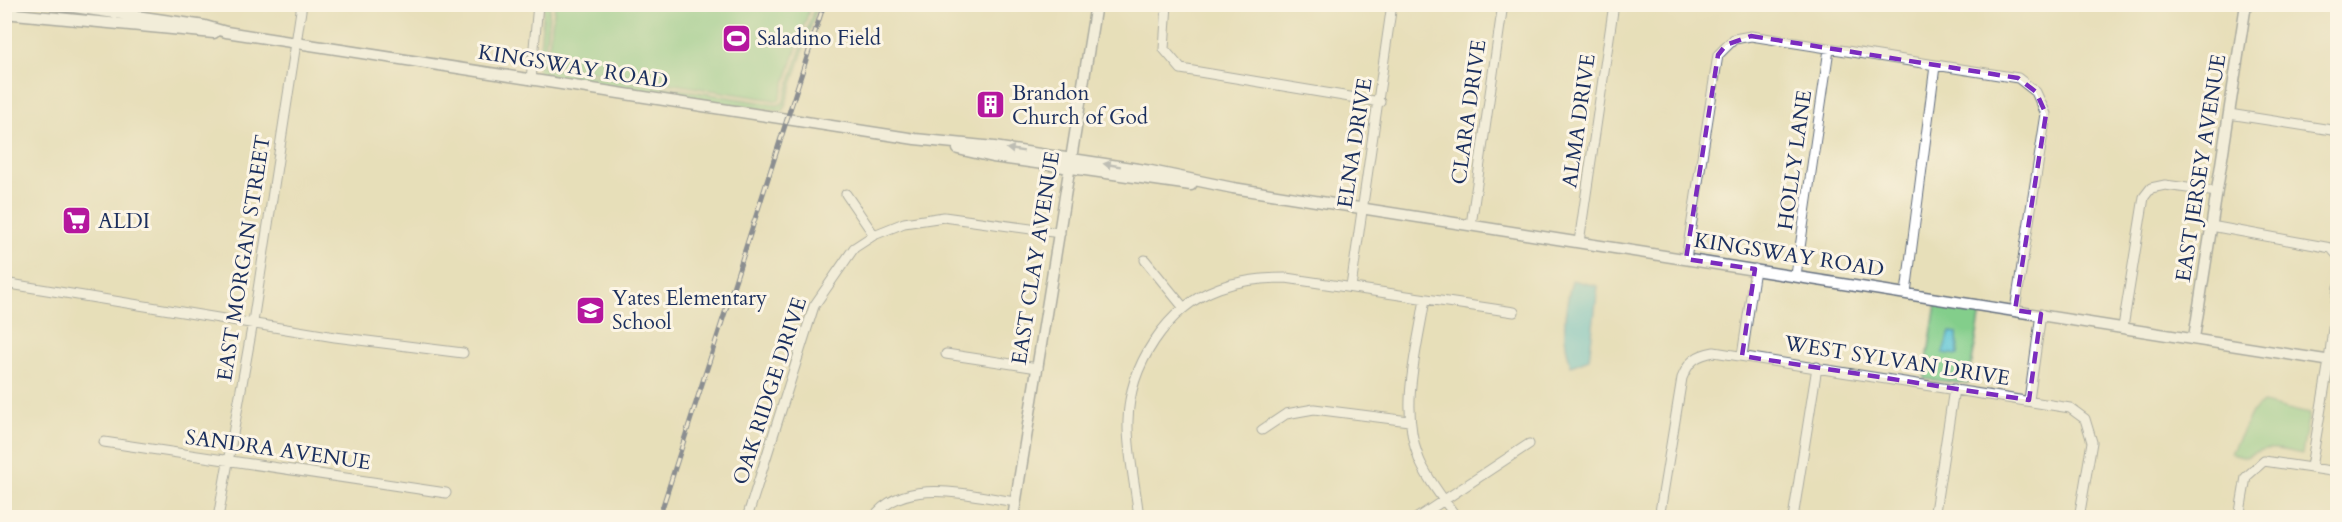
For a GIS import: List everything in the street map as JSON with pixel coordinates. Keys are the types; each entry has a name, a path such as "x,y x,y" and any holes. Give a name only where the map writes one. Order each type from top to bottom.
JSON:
{"street":[{"name":"KINGSWAY ROAD","path":"53,4 205,26 226,33"},
{"name":"EAST MORGAN STREET","path":"218,518 253,322 302,4"},
{"path":"531,81 538,4"},
{"name":"EAST CLAY AVENUE","path":"1013,518 1072,164 1096,4"},
{"name":"ELNA DRIVE","path":"1351,287 1380,102 1392,4"},
{"name":"CLARA DRIVE","path":"1471,225 1503,4"},
{"name":"ALMA DRIVE","path":"1579,242 1614,4"},
{"name":"EAST JERSEY AVENUE","path":"2194,338 2246,4"},
{"path":"1167,6 1164,50 1180,69 1380,102"},
{"name":"KINGSWAY ROAD","path":"4,13 110,25 226,33 915,139 993,157 1072,164 1152,181 1233,188 1796,275 2333,362"},
{"path":"1686,259 1718,56 1734,39 1751,36 2018,78 2036,92 2046,114 2015,310"},
{"name":"HOLLY LANE","path":"1796,275 1829,49"},
{"path":"1906,293 1935,66"},
{"path":"2229,114 2337,131"},
{"path":"2123,327 2144,197 2151,188 2165,185 2217,192"},
{"path":"846,194 874,234"},
{"name":"OAK RIDGE DRIVE","path":"747,518 814,306 854,248 874,234 904,223 945,217 1060,233"},
{"path":"2211,226 2331,248 2337,256"},
{"path":"1145,260 1184,308"},
{"path":"1742,356 1755,269"},
{"path":"1139,518 1127,422 1134,381 1153,341 1184,308 1217,289 1252,279 1286,278 1514,312"},
{"path":"4,283 335,337 463,353"},
{"path":"2311,467 2333,362 2337,287"},
{"path":"1425,298 1408,421 1419,460 1457,518"},
{"path":"2029,400 2042,314"},
{"name":"WEST SYLVAN DRIVE","path":"1659,518 1682,378 1688,364 1699,355 1714,352 2070,408 2085,419 2092,442 2079,518"},
{"path":"946,354 1038,368"},
{"path":"1793,518 1817,367"},
{"path":"1934,518 1954,388"},
{"path":"1262,430 1286,414 1314,409 1408,421"},
{"name":"SANDRA AVENUE","path":"104,442 446,493"},
{"path":"1417,518 1529,444"},
{"path":"2239,518 2246,477 2264,460 2337,472"},
{"path":"873,518 882,505 914,493 938,491 1016,502"}],"highlighted area":[{"path":"1751,36 2018,78 2036,92 2046,114 2015,310 2041,314 2029,400 1742,356 1755,269 1686,259 1718,55 1726,45"}],"green space":[{"path":"555,4 811,5 779,101 546,64"},
{"path":"544,5 550,5 543,67 778,105 783,103 815,5 818,5 783,112 537,77"},
{"path":"1936,304 1981,312 1968,384 1924,379"},
{"path":"2263,403 2309,414 2302,454 2273,449 2260,450 2246,457 2231,453 2252,412"}],"water":[{"path":"1572,280 1598,286 1589,359 1571,366 1566,344 1565,323"},
{"path":"1950,332 1957,333 1958,355 1943,353"}],"railway":[{"path":"659,518 824,4"}],"place":[{"name":"Saladino Field","path":"736,38"},
{"name":"Brandon Church of God","path":"991,105"},
{"name":"ALDI","path":"77,221"},
{"name":"Yates Elementary School","path":"591,310"}]}
